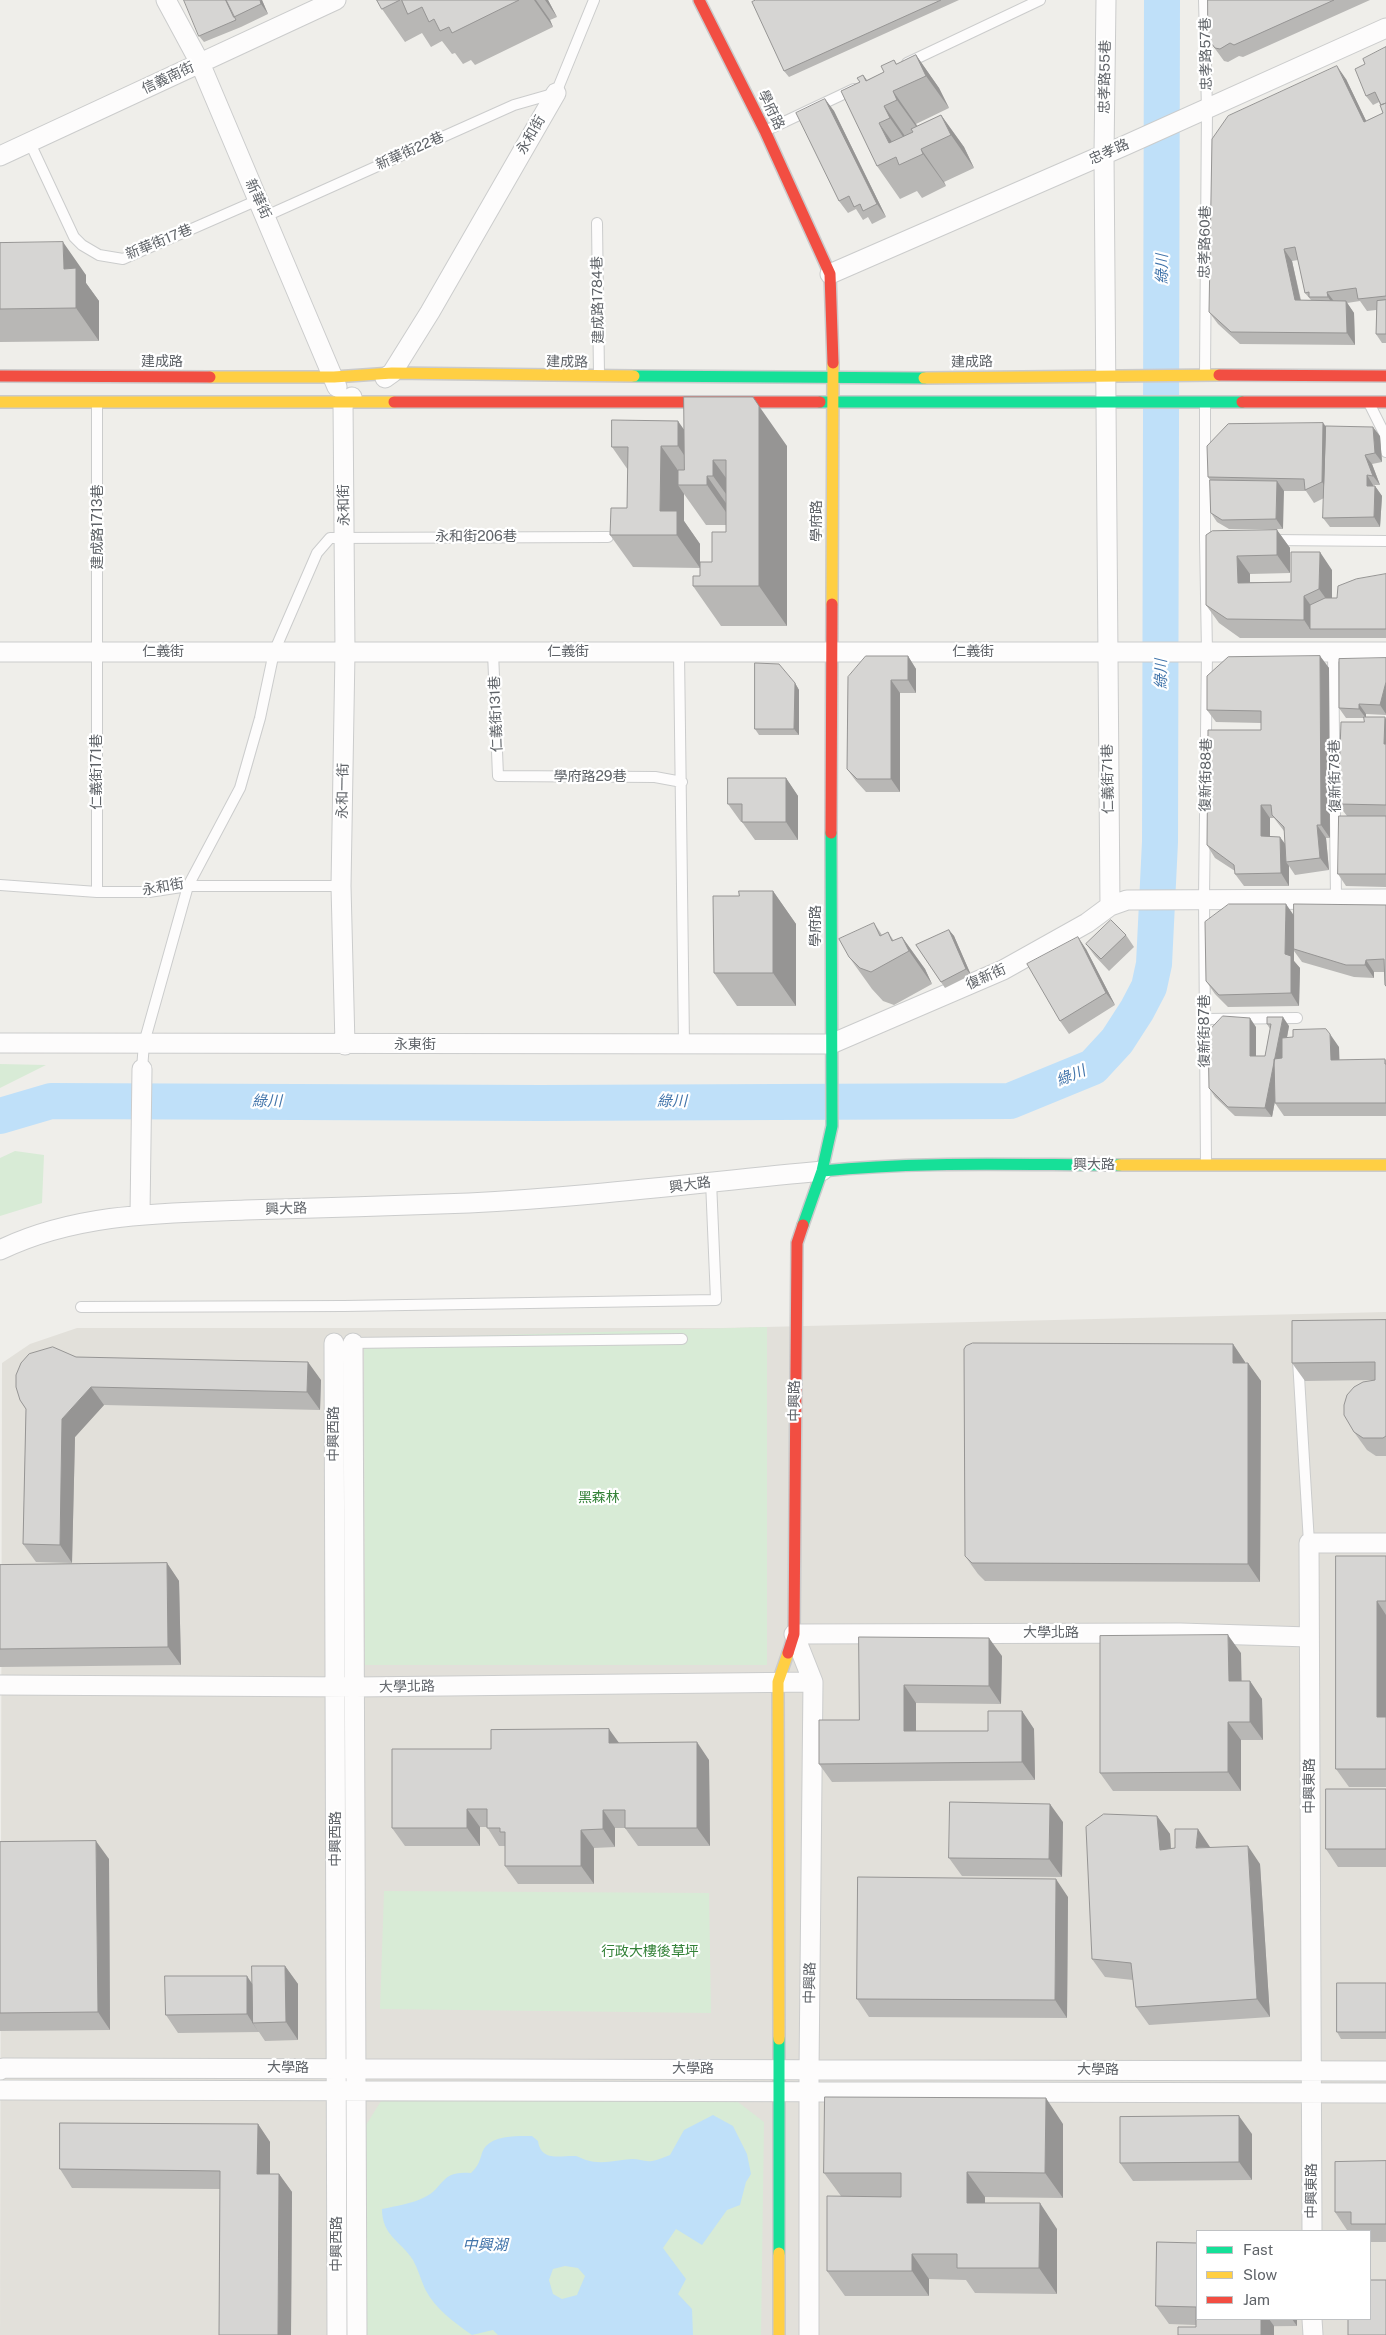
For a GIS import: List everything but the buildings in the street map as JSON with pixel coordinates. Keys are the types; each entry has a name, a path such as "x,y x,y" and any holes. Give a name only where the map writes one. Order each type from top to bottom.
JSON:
{"street":[{"name":"新華街","path":"166,0 200,63 343,402"},
{"name":"信義南街","path":"0,156 336,0"},
{"name":"學府路","path":"699,0 765,131 830,274 834,378 831,652 832,1126 822,1172"},
{"name":"忠孝路55巷","path":"1104,154 1106,0"},
{"name":"忠孝路","path":"830,274 1386,28"},
{"name":"永和街","path":"344,537 343,402 392,374 556,94"},
{"path":"1104,154 1107,403"},
{"name":"建成路","path":"0,376 334,377 392,374 834,378 1181,375 1205,389"},
{"path":"0,402 1181,403 1205,389 1386,376"},
{"path":"1205,389 1386,402"},
{"name":"仁義街71巷","path":"1107,403 1110,906"},
{"name":"永和一街","path":"344,537 341,886 345,1045"},
{"name":"仁義街","path":"0,652 1207,652"},
{"path":"1207,652 1386,652"},
{"path":"1204,898 1386,899"},
{"name":"復新街","path":"831,1044 1003,970 1087,923 1110,906 1135,899 1204,898"},
{"name":"永東街","path":"0,1043 345,1045 831,1044"},
{"path":"140,1214 142,1069"},
{"name":"興大路","path":"0,1250 43,1232 140,1214 470,1203 672,1188 711,1181 870,1166 1386,1165"},
{"name":"中興路","path":"779,2335 778,1682 794,1634 797,1243 822,1172"},
{"name":"中興西路","path":"334,1343 338,2335"},
{"name":"中興西路","path":"353,1343 357,2335"},
{"path":"1309,1543 1386,1543"},
{"name":"中興東路","path":"1309,1543 1312,2230"},
{"name":"大學北路","path":"794,1634 1180,1633 1309,1637"},
{"name":"中興路","path":"794,1634 813,1682 809,2070 810,2335"},
{"name":"大學北路","path":"0,1685 355,1688 813,1682"},
{"name":"大學路","path":"0,2070 3,2068 357,2068 1386,2071"},
{"name":"大學路","path":"0,2090 1386,2093"},
{"path":"1312,2320 1312,2335"}],"lane":[{"name":"永和街","path":"556,94 594,0"},
{"path":"898,68 1040,0"},
{"name":"忠孝路57巷","path":"1204,0 1207,108"},
{"path":"765,131 862,85"},
{"name":"新華街22巷","path":"262,208 514,105 556,94"},
{"name":"忠孝路60巷","path":"1207,108 1205,389 1209,539"},
{"name":"新華街17巷","path":"30,143 74,237 82,245 99,255 123,259 262,208"},
{"name":"建成路1784巷","path":"597,223 599,377"},
{"name":"建成路1713巷","path":"98,402 98,652"},
{"path":"1368,402 1384,433 1386,452"},
{"name":"永和街","path":"0,886 96,892 149,892 188,886 240,788 260,718 274,652 317,553 330,538 344,537"},
{"name":"永和街206巷","path":"344,537 608,537"},
{"name":"復新街88巷","path":"1204,898 1209,539"},
{"path":"1262,540 1386,541"},
{"name":"仁義街171巷","path":"96,892 98,652"},
{"name":"仁義街131巷","path":"493,652 498,776"},
{"path":"679,652 684,1045"},
{"name":"復新街78巷","path":"1333,653 1336,898"},
{"name":"學府路29巷","path":"498,776 655,777 682,782"},
{"path":"142,1069 144,1043 188,886 341,886"},
{"name":"復新街87巷","path":"1204,898 1206,1164"},
{"path":"1205,1019 1297,1018"},
{"path":"81,1307 344,1306 716,1300 711,1181"},
{"path":"334,1343 682,1339"},
{"name":"中興東路","path":"1297,1351 1309,1543"}],"shaded area":[{"path":"1386,1312 1386,2335 0,2335 2,1363 30,1344 77,1328 723,1328"}],"green space":[{"path":"0,1064 46,1065 0,1088"},
{"path":"15,1151 44,1155 42,1203 0,1216 0,1158"},
{"name":"黑森林","path":"767,1327 767,1665 365,1665 364,1339"},
{"name":"行政大樓後草坪","path":"384,1891 709,1893 711,2013 380,2009"},
{"path":"725,2092 764,2122 761,2335 367,2335 366,2125 386,2093"}],"water":[{"name":"中興湖","path":"713,2115 733,2126 747,2154 751,2174 746,2182 740,2205 727,2210 702,2245 676,2229 663,2248 686,2279 678,2294 692,2309 693,2335 498,2335 493,2330 472,2335 434,2303 425,2289 413,2260 385,2226 382,2209 425,2197 444,2180 454,2174 471,2173 479,2162 486,2146 490,2142 502,2138 532,2136 538,2141 543,2152 553,2156 576,2156 598,2162 632,2159 649,2161 670,2155 684,2130","holes":["565,2266 578,2268 585,2276 577,2295 562,2299 553,2294 549,2280 553,2269"]}],"waterway":[{"name":"綠川","path":"0,1116 51,1101 541,1103 1010,1101 1093,1067 1117,1041 1137,1010 1149,987 1154,964 1160,842 1162,0"}],"traffic: fast":[{"path":"634,376 924,378"},
{"path":"820,402 1242,402"},
{"path":"803,1225 822,1171 832,1126 831,833"},
{"path":"822,1171 933,1165 1119,1165"},
{"path":"779,2039 779,2253"}],"traffic: slow":[{"path":"832,604 833,363"},
{"path":"210,377 334,377 392,373 634,376"},
{"path":"924,378 1219,375"},
{"path":"0,402 394,402"},
{"path":"1119,1165 1386,1165"},
{"path":"779,2039 778,1682 788,1653"},
{"path":"779,2253 779,2335"}],"traffic: jam":[{"path":"699,0 765,131 830,274 833,363"},
{"path":"1219,375 1386,376"},
{"path":"0,376 210,377"},
{"path":"394,402 820,402"},
{"path":"1242,402 1386,402"},
{"path":"831,833 832,604"},
{"path":"788,1653 794,1634 797,1243 803,1225"}]}
